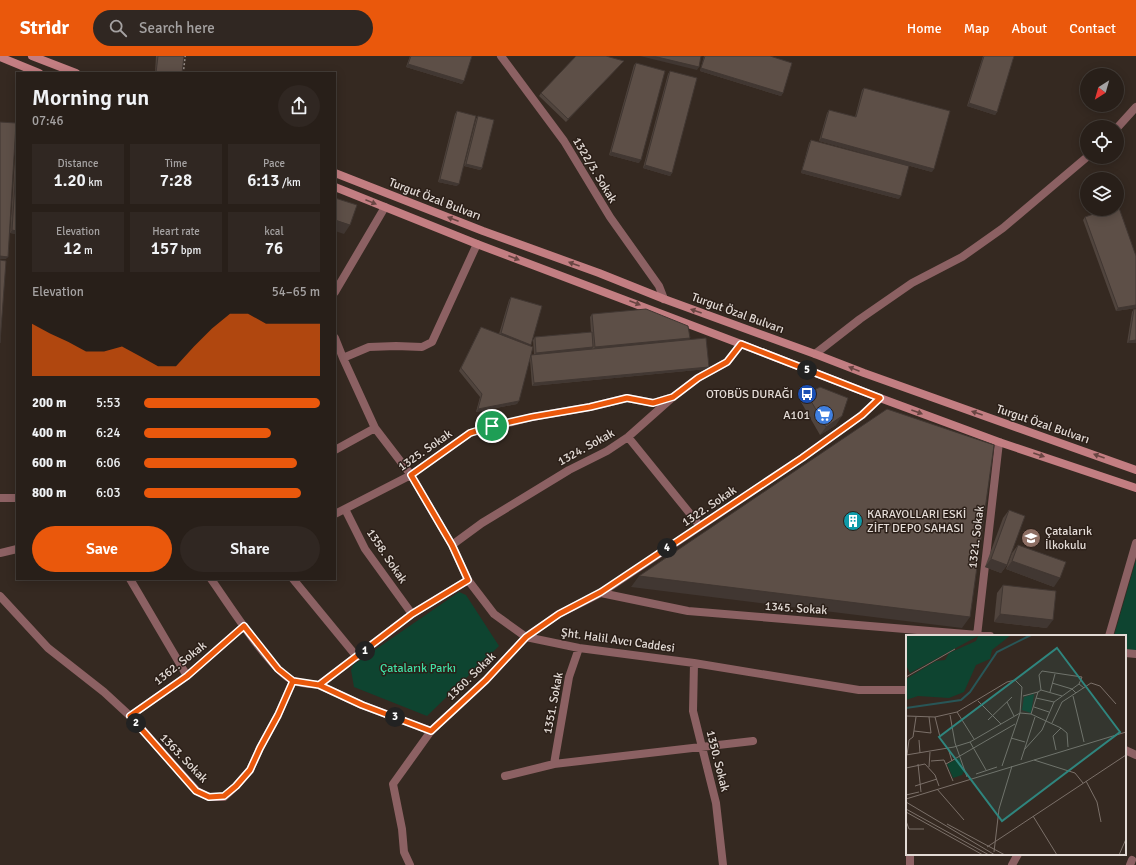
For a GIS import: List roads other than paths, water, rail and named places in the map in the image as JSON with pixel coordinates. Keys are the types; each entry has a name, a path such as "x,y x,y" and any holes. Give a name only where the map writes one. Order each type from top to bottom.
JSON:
{"main road":[{"path":"32,56 73,72"},
{"path":"0,58 36,72"},
{"name":"Turgut Özal Bulvarı","path":"336,173 483,231 815,354 864,374 1136,470"},
{"path":"336,187 477,244 880,398 999,442 1136,488"}],"street":[{"name":"1322/3. Sokak","path":"501,56 564,140 610,217 659,286 664,299"},
{"path":"1124,121 1136,108"},
{"path":"815,354 860,319 912,283 962,257 997,232 1080,163"},
{"path":"336,290 385,207"},
{"path":"343,358 369,347 422,347 432,342 477,244"},
{"name":"Şht. Halil Avcı Caddesi","path":"336,340 375,428 411,475 452,545 468,580 494,614 526,637 578,648 694,663 859,690 906,690"},
{"name":"1324. Sokak","path":"452,545 482,523 569,470 607,451 628,437 673,397 698,378 727,362 741,344"},
{"name":"1325. Sokak","path":"336,514 411,475 470,433 492,426 532,417 590,407 627,398 653,403 673,397"},
{"name":"1322. Sokak","path":"526,637 559,614 601,592 795,462 862,415 880,398"},
{"path":"336,449 375,428"},
{"path":"628,437 700,526"},
{"name":"1321. Sokak","path":"977,635 999,442"},
{"path":"0,498 16,498"},
{"name":"1358. Sokak","path":"345,509 365,549 412,614"},
{"path":"1109,635 1136,543"},
{"path":"0,553 16,549"},
{"path":"131,580 187,676"},
{"path":"212,580 244,626 278,669 293,681 319,685 362,705 431,731"},
{"path":"294,580 357,657"},
{"path":"319,685 412,614 468,580"},
{"name":"1345. Sokak","path":"601,592 696,612 977,635"},
{"name":"1363. Sokak","path":"0,596 48,648 104,692 130,716 196,791 209,797 224,796 236,786 250,770 278,715 293,681"},
{"name":"1362. Sokak","path":"130,716 187,676 244,626"},
{"name":"1360. Sokak","path":"410,865 404,852 402,829 393,784 431,731 486,680 526,637"},
{"name":"1351. Sokak","path":"554,764 569,677 578,648"},
{"path":"1126,653 1136,654"},
{"name":"1350. Sokak","path":"694,663 693,711 700,740 703,746 716,803 723,865"},
{"path":"505,776 554,764 753,741"},
{"path":"1126,750 1136,754"},
{"path":"1012,865 1017,855"}],"place":[{"name":"OTOBÜS DURAĞI","path":"807,394"},
{"name":"A101","path":"824,415"},
{"name":"KARAYOLLARI ESKİ ZİFT DEPO SAHASI","path":"853,521"},
{"name":"Çatalarık İlkokulu","path":"1031,538"}],"park label":[{"name":"Çatalarık Parkı","path":"418,668"}]}
